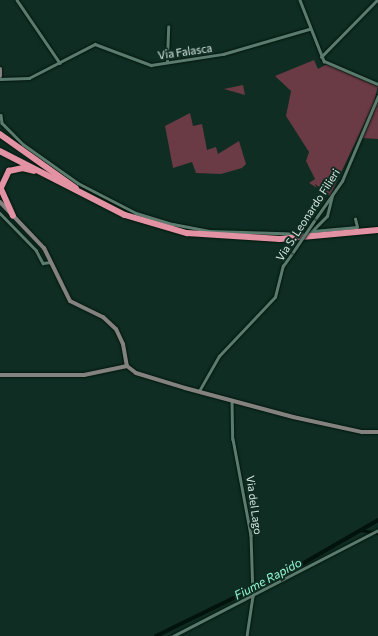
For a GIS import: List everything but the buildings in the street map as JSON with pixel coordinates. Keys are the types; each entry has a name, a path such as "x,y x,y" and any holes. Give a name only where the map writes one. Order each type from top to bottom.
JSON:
{"highway":[{"path":"0,133 107,207"},
{"path":"0,151 80,194"},
{"path":"13,215 1,189 9,171 23,168 107,207 166,228 227,238 317,238 378,230"}],"main road":[{"path":"0,69 0,76"},
{"path":"0,202 44,248 70,301 112,325 123,344 127,366 136,373 199,392 353,431 378,432"},
{"path":"0,375 84,375 127,366"}],"street":[{"path":"16,0 60,63"},
{"path":"300,0 309,29 321,57 330,64 378,84"},
{"path":"321,57 377,0"},
{"path":"166,61 168,27"},
{"name":"Via Falasca","path":"0,79 29,78 95,44 114,48 144,64 223,54 309,29"},
{"name":"Via S. Leonardo Filieri","path":"199,392 219,356 275,297 283,266 342,181 378,96"},
{"path":"1,116 2,123 23,144 89,190 136,213 210,231 272,234 357,227 355,219"},
{"path":"313,231 327,216 332,196"},
{"path":"0,213 36,250 43,263 52,262"},
{"name":"Via del Lago","path":"232,400 233,439 250,522 253,594 247,636"},
{"path":"173,636 378,530"}],"shaded area":[{"path":"314,60 318,69 327,64 378,85 374,103 330,196 309,183 315,179 306,161 309,152 286,116 291,91 275,76"},
{"path":"243,85 245,95 224,89"},
{"path":"378,98 378,139 362,138"},
{"path":"190,113 193,126 202,124 207,150 216,147 218,154 239,141 246,164 242,168 221,174 196,173 192,162 173,168 165,126"}],"waterway":[{"name":"Fiume Rapido","path":"156,636 295,568 378,520"},
{"path":"361,530 378,533"}]}
